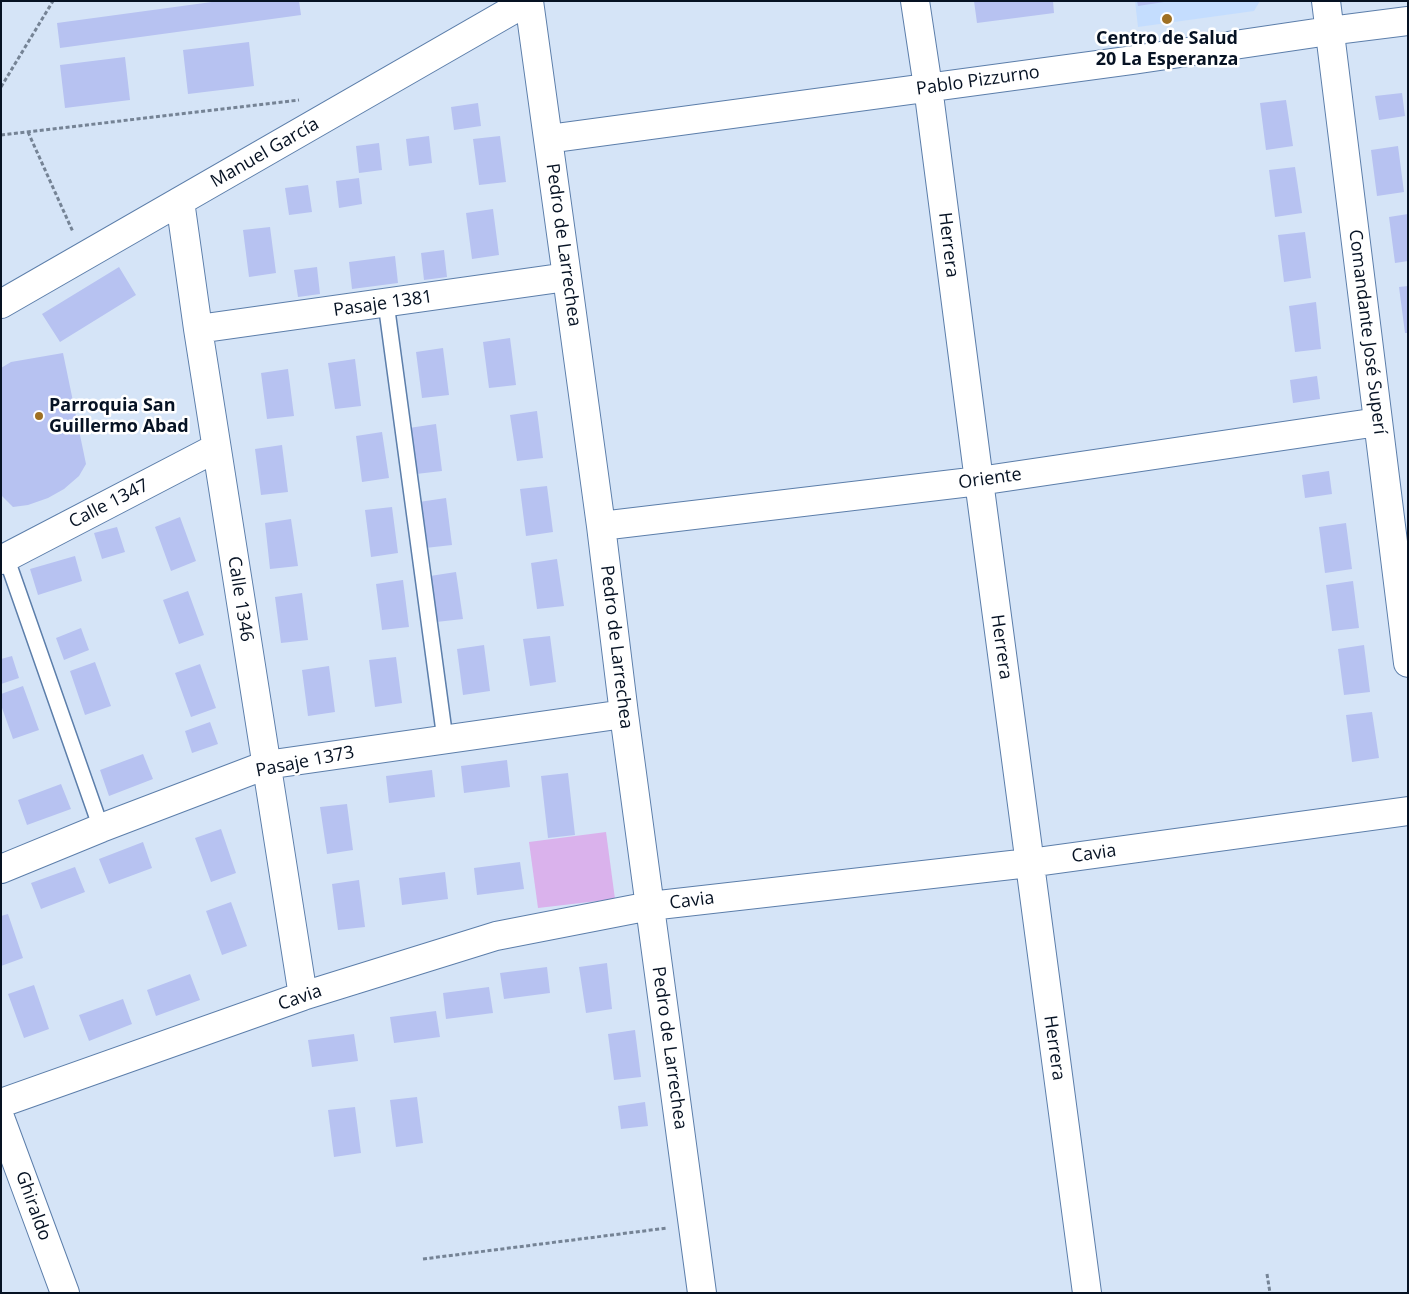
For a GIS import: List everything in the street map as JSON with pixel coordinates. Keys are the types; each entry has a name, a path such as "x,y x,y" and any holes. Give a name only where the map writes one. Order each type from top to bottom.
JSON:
{"street":[{"name":"Pedro de Larrechea","path":"528,1 601,526 624,714 702,1293"},
{"name":"Manuel García","path":"1,304 528,1"},
{"name":"Herrera","path":"915,1 928,87 1087,1293"},
{"name":"Comandante José Superí","path":"1326,1 1408,663"},
{"name":"Pablo Pizzurno","path":"548,139 1408,21"},
{"name":"Calle 1346","path":"180,201 216,448 303,996"},
{"name":"Pasaje 1381","path":"198,329 567,278"},
{"name":"Oriente","path":"601,526 979,481 1378,422"},
{"name":"Calle 1347","path":"4,558 216,448"},
{"name":"Pasaje 1373","path":"1,868 266,765 624,714"},
{"name":"Cavia","path":"1,1103 303,996 496,936 650,906 1029,863 1408,811"},
{"name":"Ghiraldo","path":"1,1120 65,1293"}],"lane":[{"path":"386,304 444,739"},
{"path":"4,558 101,828"}],"path":[{"path":"1,87 53,1"},
{"path":"1,135 303,99"},
{"path":"28,132 84,257"},
{"path":"423,1259 693,1224"},
{"path":"1267,1274 1270,1293"}],"shaded area":[{"name":"Centro de Salud 20 La Esperanza","path":"1135,1 1260,1 1254,11 1138,27"},
{"path":"606,832 615,899 538,908 529,842"}],"building":[{"path":"219,1 299,1 301,15 60,48 57,23"},
{"path":"974,1 1053,1 1054,13 977,23"},
{"path":"1137,1 1164,1 1164,2 1138,6"},
{"path":"249,42 254,86 188,94 183,50"},
{"path":"125,57 130,100 65,108 60,65"},
{"path":"1402,93 1405,116 1379,120 1375,96"},
{"path":"1286,100 1293,146 1266,150 1260,103"},
{"path":"478,103 481,126 454,130 451,107"},
{"path":"429,136 432,163 409,166 406,139"},
{"path":"500,136 506,182 479,185 473,139"},
{"path":"379,143 382,170 359,173 356,146"},
{"path":"1398,146 1404,192 1377,196 1371,150"},
{"path":"1295,167 1302,213 1275,217 1269,170"},
{"path":"359,178 362,204 339,208 336,181"},
{"path":"308,185 312,212 289,215 285,188"},
{"path":"493,209 499,255 472,259 466,213"},
{"path":"1408,214 1408,261 1395,263 1389,217"},
{"path":"270,227 276,273 249,277 243,230"},
{"path":"1305,232 1311,278 1284,282 1278,235"},
{"path":"444,250 447,277 424,280 421,253"},
{"path":"395,256 398,283 352,289 349,262"},
{"path":"119,267 136,295 60,342 42,314"},
{"path":"317,267 320,294 298,297 294,270"},
{"path":"1408,286 1408,333 1405,333 1399,287"},
{"path":"1316,302 1321,349 1295,352 1289,306"},
{"path":"510,338 516,385 489,388 483,342"},
{"path":"443,348 449,395 422,398 416,352"},
{"name":"Parroquia San Guillermo Abad","path":"63,353 86,464 79,476 64,489 48,498 28,505 13,507 1,495 1,368 11,362"},
{"path":"355,359 361,406 335,409 328,363"},
{"path":"288,369 294,416 267,419 261,373"},
{"path":"1317,376 1320,399 1293,403 1290,380"},
{"path":"537,411 543,458 517,461 510,415"},
{"path":"436,424 442,471 416,474 409,428"},
{"path":"382,432 389,478 362,482 356,436"},
{"path":"282,445 288,492 261,495 255,449"},
{"path":"1329,471 1332,494 1305,498 1302,475"},
{"path":"547,486 553,532 526,536 520,489"},
{"path":"446,498 452,545 425,548 419,502"},
{"path":"392,507 398,553 371,557 365,510"},
{"path":"180,517 196,561 171,571 155,527"},
{"path":"291,519 298,566 270,569 265,523"},
{"path":"1346,523 1352,569 1325,573 1319,527"},
{"path":"117,527 125,552 102,559 94,533"},
{"path":"75,556 82,581 38,595 30,569"},
{"path":"557,559 564,606 537,609 531,563"},
{"path":"456,572 463,619 436,622 430,576"},
{"path":"403,580 409,627 382,630 376,584"},
{"path":"1353,581 1359,628 1332,631 1326,585"},
{"path":"188,591 204,635 179,644 163,600"},
{"path":"302,593 308,640 281,643 275,597"},
{"path":"81,628 89,650 64,660 56,638"},
{"path":"550,636 556,682 530,686 523,639"},
{"path":"484,645 490,691 463,695 457,649"},
{"path":"1364,645 1370,692 1344,695 1338,649"},
{"path":"12,656 19,678 1,684 1,659"},
{"path":"396,657 402,703 375,707 369,660"},
{"path":"95,662 111,706 85,715 70,671"},
{"path":"200,664 216,708 191,717 175,673"},
{"path":"329,666 335,712 308,716 302,670"},
{"path":"23,686 39,730 13,739 1,705 1,694"},
{"path":"1372,712 1379,758 1352,762 1346,715"},
{"path":"210,722 218,744 192,753 185,731"},
{"path":"143,754 153,779 109,796 100,770"},
{"path":"507,760 510,787 464,793 461,766"},
{"path":"432,770 435,797 389,803 386,776"},
{"path":"568,773 575,835 548,838 541,776"},
{"path":"61,784 71,809 27,825 18,800"},
{"path":"347,804 353,850 327,854 320,807"},
{"path":"221,829 236,873 211,882 195,838"},
{"path":"143,842 152,868 109,884 99,859"},
{"path":"520,862 524,889 477,895 474,868"},
{"path":"75,867 85,892 41,909 31,883"},
{"path":"445,872 448,899 402,905 399,878"},
{"path":"359,880 365,927 338,930 332,884"},
{"path":"231,902 247,946 222,955 206,911"},
{"path":"8,914 23,958 1,966 1,916"},
{"path":"607,963 612,1009 586,1013 579,967"},
{"path":"547,967 550,993 504,999 500,973"},
{"path":"190,974 200,1000 156,1016 147,990"},
{"path":"34,985 49,1029 24,1038 8,994"},
{"path":"489,987 493,1013 446,1019 443,993"},
{"path":"123,999 132,1024 89,1041 79,1015"},
{"path":"436,1011 440,1037 394,1043 390,1017"},
{"path":"635,1030 641,1077 614,1080 608,1034"},
{"path":"354,1034 358,1061 312,1067 308,1040"},
{"path":"417,1097 423,1143 396,1147 390,1100"},
{"path":"645,1102 648,1126 621,1129 618,1106"},
{"path":"355,1107 361,1153 334,1157 328,1110"}],"place":[{"name":"Centro de Salud 20 La Esperanza","path":"1167,19"},
{"name":"Parroquia San Guillermo Abad","path":"39,416"}]}
